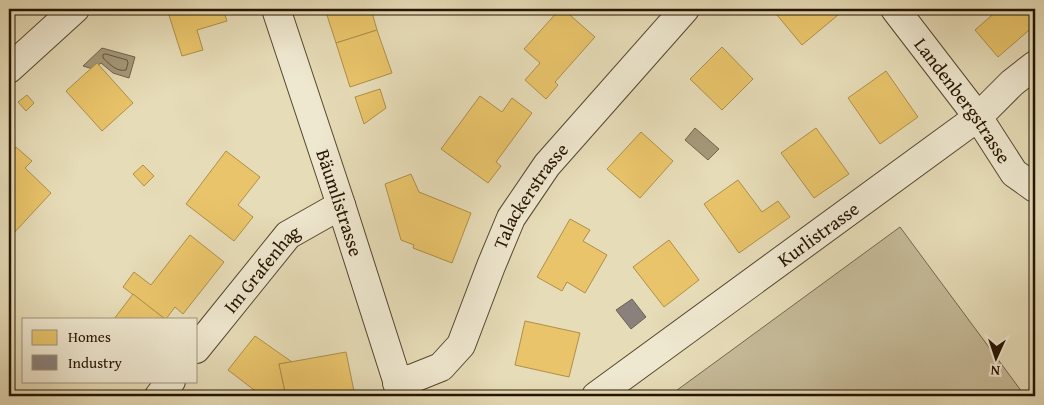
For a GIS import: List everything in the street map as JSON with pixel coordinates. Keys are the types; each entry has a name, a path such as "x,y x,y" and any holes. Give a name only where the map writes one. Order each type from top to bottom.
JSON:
{"street":[{"path":"9,69 75,9"},
{"name":"Bäumlistrasse","path":"276,9 400,390"},
{"name":"Talackerstrasse","path":"400,390 416,377 441,367 461,345 511,218 547,165 685,9"},
{"name":"Landenbergstrasse","path":"895,9 978,117 1014,173 1035,188"},
{"name":"Kurlistrasse","path":"596,396 978,117 1012,83 1035,65"},
{"name":"Im Grafenhag","path":"198,346 288,234 341,205"},
{"path":"159,396 170,382"}],"shaded area":[{"path":"900,227 1025,396 669,396"}],"water":[{"path":"102,48 135,57 129,78 113,73 101,63 93,69 83,66"},
{"path":"695,128 719,149 708,160 685,140"}],"building: Homes":[{"path":"167,9 223,9 227,21 197,30 203,50 182,56"},
{"path":"325,9 371,9 377,30 336,43"},
{"path":"560,9 563,9 595,37 555,82 558,85 546,99 525,80 540,63 524,49"},
{"path":"772,9 833,9 838,15 802,45"},
{"path":"999,9 1035,9 1035,25 998,57 975,30"},
{"path":"377,30 392,73 350,87 336,43"},
{"path":"722,47 753,79 722,110 690,79"},
{"path":"97,63 133,103 102,131 66,91"},
{"path":"886,71 918,117 880,144 848,98"},
{"path":"380,89 386,108 364,124 355,97"},
{"path":"27,95 34,103 26,111 18,102"},
{"path":"480,96 502,112 512,98 532,113 496,162 501,166 488,183 441,149"},
{"path":"816,128 849,174 814,198 781,153"},
{"path":"641,132 673,161 640,198 607,169"},
{"path":"16,147 32,161 25,168 51,193 13,234 9,230 9,155"},
{"path":"226,151 260,177 238,205 253,217 234,241 186,204"},
{"path":"143,165 154,176 144,186 133,174"},
{"path":"411,174 419,192 471,213 452,263 413,248 414,245 401,240 385,184"},
{"path":"738,180 762,212 778,201 790,217 739,253 704,204"},
{"path":"570,219 590,230 583,241 607,255 585,293 567,282 562,291 537,277"},
{"path":"190,235 224,262 183,314 175,307 167,318 164,318 123,287 134,272 151,285"},
{"path":"669,240 699,280 664,307 633,267"},
{"path":"133,294 164,318 115,318"},
{"path":"525,321 580,333 569,377 515,365"},
{"path":"255,336 292,362 279,364 286,396 262,396 228,370"},
{"path":"346,352 355,396 286,396 279,364"}],"building: Industry":[{"path":"632,299 646,317 631,329 616,310"}]}
